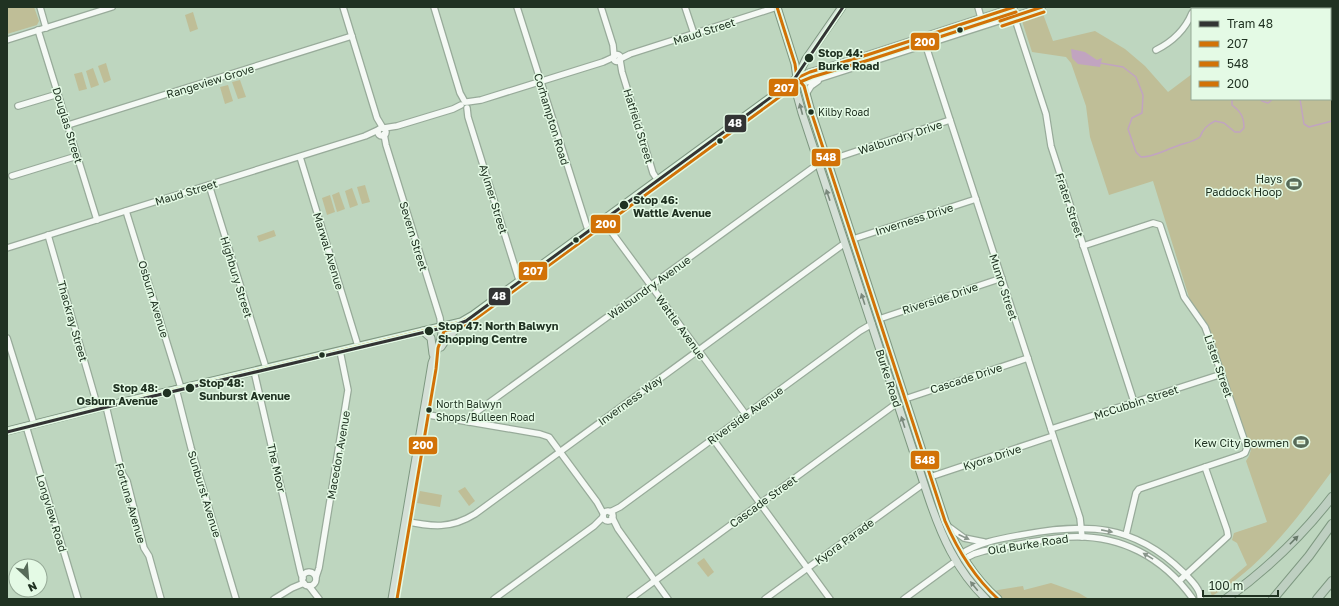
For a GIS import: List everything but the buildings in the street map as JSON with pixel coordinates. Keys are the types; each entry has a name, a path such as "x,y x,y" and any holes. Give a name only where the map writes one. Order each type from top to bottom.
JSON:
{"highway":[{"path":"1226,599 1255,577 1282,553 1306,528 1332,497"},
{"path":"1272,599 1297,572 1332,524"},
{"path":"1317,599 1332,581"}],"main road":[{"name":"Burke Road","path":"777,7 793,58 797,78 797,95 818,164 872,324 923,484 942,534 956,562 972,585 986,599"},
{"path":"7,431 461,322 797,78 806,59 842,7"},
{"name":"Burke Road","path":"797,78 803,84 946,524 962,557 980,581 998,599"},
{"path":"856,278 865,275"},
{"path":"433,357 446,339 473,314"},
{"path":"392,599 433,357 441,338 442,332 440,327"},
{"path":"423,331 431,339 433,357"},
{"path":"910,443 918,441"},
{"path":"956,562 962,557"}],"street":[{"path":"40,7 46,28"},
{"path":"7,40 112,7"},
{"name":"Severn Street","path":"343,7 440,319 440,327"},
{"name":"Aylmer Street","path":"434,7 519,280"},
{"name":"Corhampton Road","path":"518,7 588,230"},
{"name":"Hatfield Street","path":"601,7 653,173 657,179"},
{"path":"685,7 694,34"},
{"name":"Maud Street","path":"7,248 365,136 382,132 777,7"},
{"path":"978,7 981,18"},
{"path":"797,78 807,82 829,76 1042,7"},
{"path":"797,78 1011,8"},
{"name":"Frater Street","path":"1011,8 1046,114 1051,146 1134,402"},
{"path":"1156,50 1169,43 1180,33 1191,15"},
{"name":"Douglas Street","path":"38,30 97,220"},
{"name":"Rangeview Grove","path":"68,125 352,36"},
{"name":"Munro Street","path":"923,37 1080,518 1082,537"},
{"path":"827,67 829,76"},
{"path":"806,94 811,86 829,76"},
{"path":"18,106 58,94"},
{"name":"Walbundry Drive","path":"827,161 950,120"},
{"path":"12,176 77,156"},
{"name":"Marwal Avenue","path":"300,157 358,346"},
{"name":"Walbundry Avenue","path":"468,422 472,416 818,164"},
{"name":"Highbury Street","path":"209,185 266,368"},
{"name":"Inverness Drive","path":"853,239 976,199"},
{"name":"Osburn Avenue","path":"126,211 178,389"},
{"name":"Wattle Avenue","path":"602,219 746,415"},
{"name":"Lister Street","path":"1083,246 1153,223 1158,224 1162,228 1184,297 1207,330 1246,445 1246,450 1241,455 1205,467"},
{"name":"Thackray Street","path":"48,235 98,408"},
{"name":"Inverness Way","path":"405,521 438,526 453,524 468,518 845,244"},
{"name":"Riverside Drive","path":"879,319 1002,278"},
{"name":"Riverside Avenue","path":"494,599 860,331 872,324"},
{"path":"7,338 34,424"},
{"name":"Macedon Avenue","path":"319,598 314,577 320,560 348,390 340,351"},
{"name":"Cascade Drive","path":"905,399 1028,358"},
{"name":"The Moor","path":"254,371 301,574 305,580"},
{"name":"McCubbin Street","path":"1051,430 1222,374"},
{"name":"Sunburst Avenue","path":"178,389 191,448 236,599"},
{"name":"Cascade Street","path":"630,599 897,403"},
{"name":"Fortuna Avenue","path":"106,406 122,473 126,479 144,548 149,556 161,599"},
{"path":"478,423 481,410"},
{"path":"423,414 546,435 552,439 668,599"},
{"name":"Longview Road","path":"26,426 78,599"},
{"name":"Kyora Drive","path":"930,477 1053,436"},
{"path":"713,439 830,599"},
{"path":"1126,535 1136,493 1139,489 1205,467 1228,536 1179,581"},
{"name":"Kyora Parade","path":"765,599 923,484"},
{"name":"Old Burke Road","path":"946,524 964,538 986,542"},
{"name":"Old Burke Road","path":"962,557 970,548 986,542 1050,530 1082,528 1108,531 1126,535 1158,551 1173,562 1185,574 1198,591 1200,594 1200,599"},
{"name":"Old Burke Road","path":"962,557 984,551 1061,538 1082,537 1108,540 1130,546 1154,559 1179,581 1193,599"},
{"path":"904,599 956,562"},
{"path":"274,599 305,580 309,572 314,577 312,585 305,580"},
{"name":"Macedon Avenue","path":"305,580 319,598"}],"green space":[{"path":"7,7 34,7 39,21 37,25 7,34"},
{"path":"193,12 198,29 190,32 185,15"},
{"path":"1331,12 1332,471 1293,523 1278,540 1247,570 1212,596 1210,591 1226,583 1247,565 1237,543 1232,540 1234,533 1267,522 1246,461 1251,450 1209,328 1192,307 1153,181 1109,195 1090,137 1086,106 1071,63 1066,57 1032,52 1022,21 1043,14 1053,41 1095,31 1125,49 1145,66 1168,92 1191,75 1191,100 1331,100"},
{"path":"106,63 111,80 104,83 98,66"},
{"path":"93,68 99,85 91,88 86,71"},
{"path":"82,72 87,89 79,91 74,74"},
{"path":"240,80 246,97 238,99 232,82"},
{"path":"228,85 233,101 225,104 220,87"},
{"path":"365,185 370,202 362,204 357,187"},
{"path":"352,188 358,205 350,208 345,191"},
{"path":"339,192 345,209 337,212 332,195"},
{"path":"330,195 335,212 327,215 322,198"},
{"path":"274,230 276,236 259,242 257,236"},
{"path":"465,487 475,501 469,506 458,491"},
{"path":"420,491 442,495 440,507 417,503"},
{"path":"704,558 714,572 708,577 697,563"},
{"path":"1051,583 1079,593 1089,599 975,599 998,590 1023,586 1024,590"}],"shaded area":[{"path":"1071,49 1085,52 1097,60 1102,58 1100,67 1078,64 1072,58"}],"waterway":[{"path":"1100,63 1123,67 1136,77 1143,95 1142,113 1132,118 1128,129 1136,152 1141,157 1155,155 1195,140 1200,137 1204,129 1215,121 1224,123 1235,132 1240,132 1244,128 1243,118 1240,112 1232,105 1232,100"},
{"path":"1261,100 1268,103 1272,100"},
{"path":"1300,100 1304,124 1309,127 1332,121"}],"tram line":[{"name":"48","path":"7,432 455,325 466,321 793,81 843,7"}],"transit line":[{"name":"548","path":"777,7 795,64 797,78 804,86 945,521 955,543 967,563 981,582 998,599"},
{"name":"207","path":"7,431 461,322 473,315 797,78 810,72 1014,7"},
{"name":"207","path":"1000,21 1042,7"},
{"name":"200","path":"397,599 436,369 438,348 444,331 460,328 474,320 800,82 1016,12"},
{"name":"200","path":"1002,26 1044,12"}],"place":[{"name":"Stop 44: Burke Road","path":"809,58"},
{"name":"Kilby Road","path":"811,112"},
{"name":"Hays Paddock Hoop","path":"1294,184"},
{"name":"Stop 46: Wattle Avenue","path":"624,205"},
{"name":"Stop 47: North Balwyn Shopping Centre","path":"429,331"},
{"name":"Stop 48: Sunburst Avenue","path":"190,388"},
{"name":"Stop 48: Osburn Avenue","path":"167,393"},
{"name":"North Balwyn Shops/Bulleen Road","path":"429,410"},
{"name":"Kew City Bowmen","path":"1301,442"}]}
